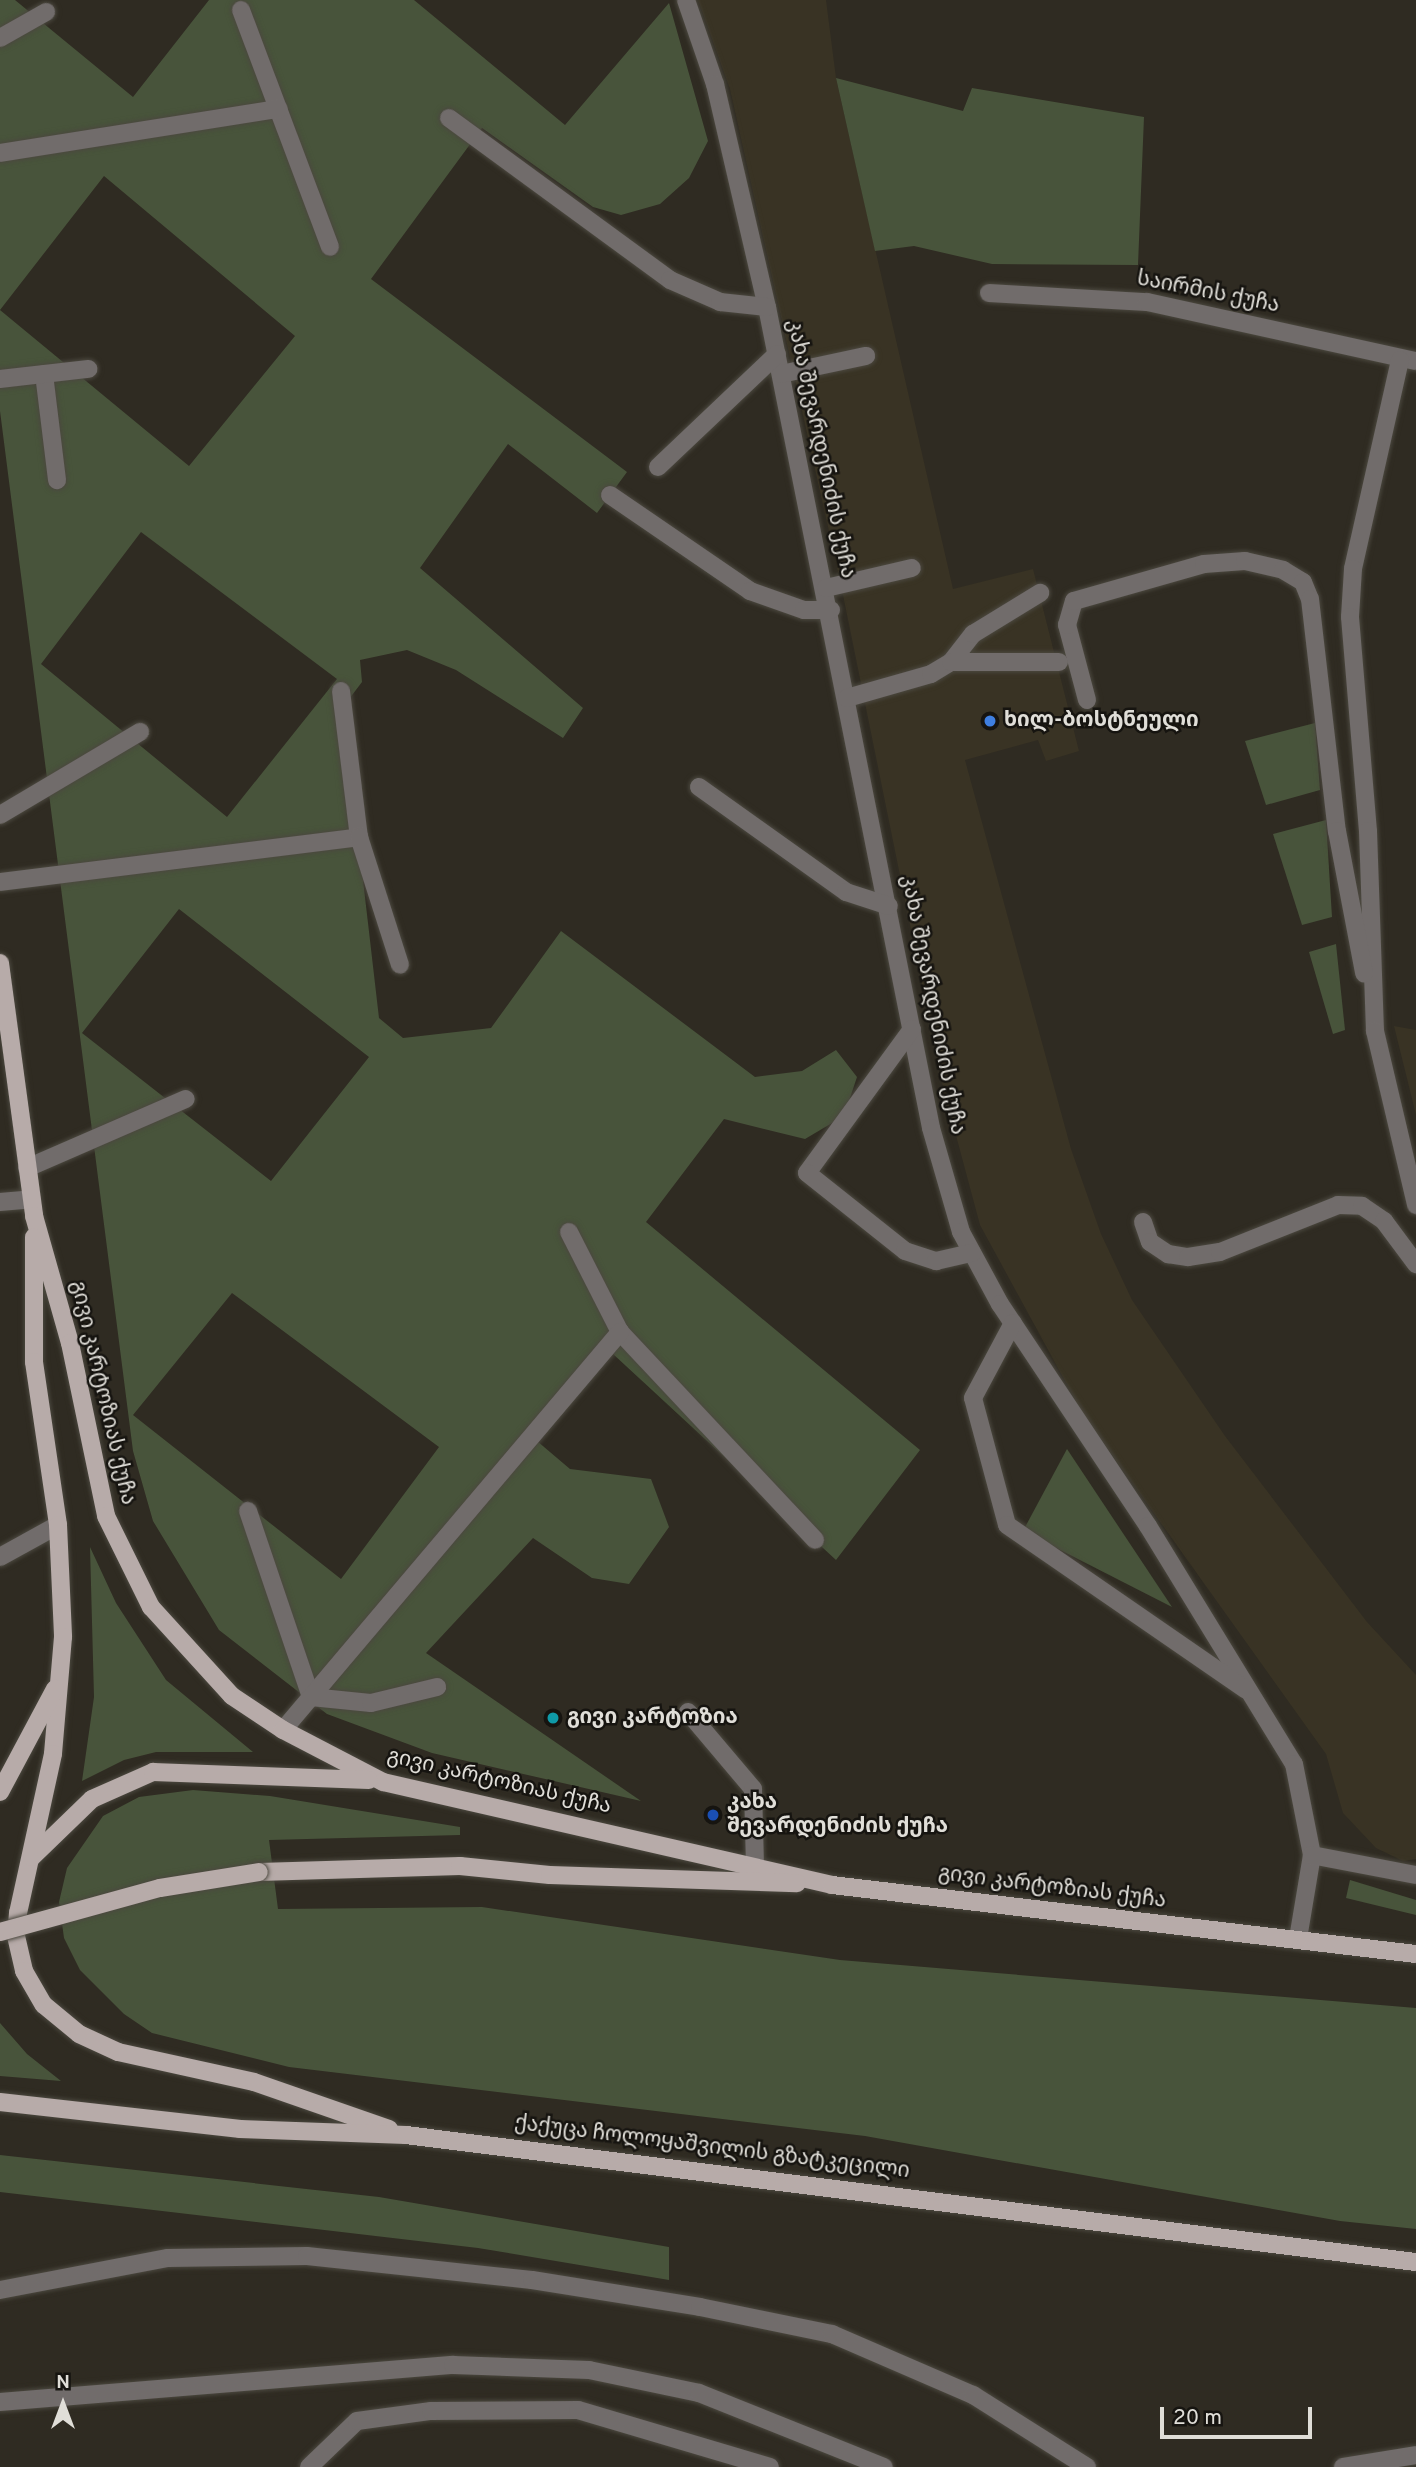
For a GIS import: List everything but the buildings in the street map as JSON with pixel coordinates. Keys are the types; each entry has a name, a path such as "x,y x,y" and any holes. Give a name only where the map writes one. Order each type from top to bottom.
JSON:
{"main road":[{"name":"გივი კარტოზიას ქუჩა","path":"0,963 33,1208 69,1343 94,1472 126,1565 187,1651 232,1696 283,1730 383,1782 755,1865 832,1885 1416,1954"},
{"name":"გივი კარტოზიას ქუჩა","path":"33,1208 34,1362 58,1525 60,1680 32,1858 16,1936 24,1971 44,2005 79,2035 118,2052 254,2082 406,2135"},
{"path":"0,1792 60,1680"},
{"path":"32,1858 92,1800 153,1772 383,1782"},
{"path":"0,1932 160,1888 259,1872 460,1866 551,1875 832,1885"},
{"name":"ქაქუცა ჩოლოყაშვილის გზატკეცილი","path":"0,2102 240,2129 406,2135 1416,2262"}],"street":[{"name":"კახა შევარდენიძის ქუჩა","path":"686,0 715,84 782,374 831,610 931,1128 972,1253 1013,1323 1253,1695 1294,1764 1312,1855 1298,1939"},
{"path":"241,10 330,247"},
{"path":"0,38 46,12"},
{"path":"0,153 279,109"},
{"path":"449,118 670,281 720,302 767,307"},
{"name":"საირმის ქუჩა","path":"989,293 1147,302 1408,360"},
{"path":"658,467 777,354"},
{"path":"782,374 866,356"},
{"path":"1376,1031 1368,831 1350,617 1352,582 1408,360"},
{"path":"0,379 89,369"},
{"path":"44,374 57,480"},
{"path":"610,495 750,591 804,610 831,610"},
{"path":"1087,700 1067,625 1074,601 1204,564 1245,561 1283,570 1303,582 1310,599 1337,831 1404,1171 1416,1205"},
{"path":"826,588 912,568"},
{"path":"847,698 931,674 951,662 973,634 1040,593"},
{"path":"951,662 1059,662"},
{"path":"341,691 359,837 400,965"},
{"path":"0,815 140,732"},
{"path":"699,787 846,892 889,906"},
{"path":"0,882 359,837"},
{"path":"912,1029 807,1173 905,1251 936,1261 972,1253"},
{"path":"27,1168 186,1099"},
{"path":"0,1202 33,1208"},
{"path":"1143,1222 1150,1242 1168,1254 1188,1257 1220,1252 1338,1205 1362,1206 1384,1221 1416,1264"},
{"path":"569,1232 620,1332 815,1540"},
{"path":"1013,1323 973,1398 1007,1525 1253,1695"},
{"path":"283,1730 620,1332"},
{"path":"248,1511 311,1697"},
{"path":"0,1553 58,1525"},
{"path":"311,1697 371,1703 437,1686"},
{"path":"688,1712 753,1789 755,1865"},
{"path":"1312,1855 1416,1875"},
{"path":"0,2290 168,2258 307,2256 531,2280 700,2307 832,2334 973,2395 1087,2467"},
{"path":"0,2402 453,2365 589,2370 699,2393 884,2467"},
{"path":"309,2467 357,2421 431,2411 565,2410 770,2467"},
{"path":"1343,2467 1416,2455"}],"shaded area":[{"path":"698,0 826,0 836,78 953,589 1033,569 1079,751 1046,761 1038,740 965,760 1071,1149 1101,1234 1132,1300 1225,1436 1367,1622 1416,1675 1416,1859 1403,1861 1376,1848 1343,1813 1326,1754 1083,1414 980,1225 943,1087 841,585 730,89"},
{"path":"1394,1026 1416,1030 1416,1115"}],"green space":[{"path":"0,0 15,0 133,97 209,0 414,0 565,125 669,3 708,141 689,178 660,204 621,215 593,207 482,128 371,279 627,472 597,513 508,444 420,568 583,708 563,738 456,670 407,650 360,660 362,682 343,707 379,1018 403,1038 491,1028 561,931 755,1077 802,1071 836,1050 857,1077 844,1116 805,1139 724,1119 646,1222 920,1450 836,1560 613,1354 537,1441 570,1469 651,1479 669,1527 629,1584 592,1578 533,1538 426,1653 641,1801 432,1753 327,1714 219,1630 153,1521 133,1451 0,411","holes":["104,176 295,336 189,466 0,310","141,532 337,679 227,817 41,664","179,909 369,1057 271,1181 82,1033","232,1293 439,1447 341,1579 133,1415"]},
{"path":"836,78 963,111 972,88 1144,117 1138,265 992,264 914,246 875,251"},
{"path":"1315,723 1320,790 1266,805 1245,741"},
{"path":"1326,820 1332,917 1302,925 1273,834"},
{"path":"1336,944 1345,1030 1333,1034 1309,952"},
{"path":"1067,1449 1172,1607 1023,1531"},
{"path":"90,1547 116,1603 166,1680 253,1752 156,1752 124,1760 82,1781 94,1697"},
{"path":"193,1790 270,1796 460,1827 460,1835 269,1840 278,1909 482,1907 840,1960 1416,2008 1416,2229 1340,2221 865,2136 289,2067 152,2033 124,2014 80,1970 64,1938 59,1902 67,1868 103,1816 139,1797"},
{"path":"1350,1880 1416,1900 1416,1915 1346,1898"},
{"path":"0,2023 27,2054 61,2081 0,2076"},
{"path":"0,2155 379,2197 669,2247 669,2280 478,2248 0,2192"}],"place":[{"name":"ხილ-ბოსტნეული","path":"990,721"},
{"name":"გივი კარტოზია","path":"553,1718"},
{"name":"კახა შევარდენიძის ქუჩა","path":"713,1815"}]}
